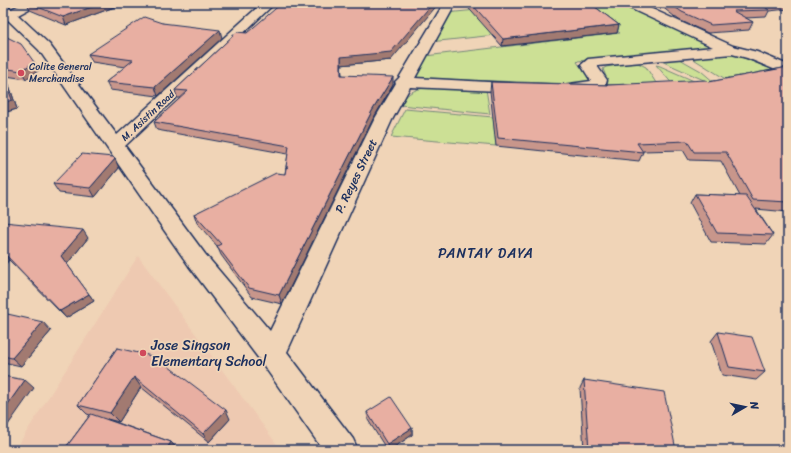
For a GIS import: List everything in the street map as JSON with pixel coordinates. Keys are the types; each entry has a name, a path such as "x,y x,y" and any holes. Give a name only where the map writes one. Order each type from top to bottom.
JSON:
{"street":[{"path":"34,3 6,13 44,47 114,147 197,260 272,354 342,450"},
{"name":"M. Asistin Road","path":"114,147 269,3"},
{"name":"P. Reyes Street","path":"272,354 376,134 403,82 450,3"},
{"path":"629,3 732,50 752,55 788,70"},
{"path":"554,88 597,86 599,80 588,65 593,62 732,50"},
{"path":"403,82 533,87"}],"shaded area":[{"name":"Jose Singson Elementary School","path":"138,256 281,450 15,450"}],"green space":[{"path":"547,3 625,3 716,47 578,61 577,62 590,80 587,82 574,84 414,78 425,56 620,33 607,23 430,42 446,13"},
{"path":"734,54 781,73 727,80 692,58 697,56"},
{"path":"678,58 701,71 715,83 706,81 659,60"},
{"path":"636,62 646,67 656,83 605,88 608,82 603,69 606,67"},
{"path":"656,65 660,66 694,81 675,87"},
{"path":"439,87 486,89 490,114 400,105 407,95 416,90"},
{"path":"405,109 493,117 496,146 391,137"}],"building":[{"path":"28,3 103,3 63,17"},
{"path":"282,3 433,3 391,52 341,57 341,75 393,77 372,111 279,295 249,288 217,246 221,244 194,214 276,173 285,174 286,168 288,167 286,167 289,146 154,122 188,91 175,90 237,32 247,33"},
{"path":"471,3 590,3 619,25 503,39"},
{"path":"669,3 778,3 761,4 769,10 733,11 753,22 711,25 682,12"},
{"path":"144,17 162,23 220,30 155,87 106,82 133,60 88,54"},
{"path":"3,35 21,44 34,62 21,71 3,68"},
{"path":"788,67 788,202 753,200 726,152 694,152 687,141 637,143 643,152 498,138 491,82 609,85 706,80 709,82"},
{"path":"3,74 12,100 3,103"},
{"path":"82,154 113,157 115,159 90,188 53,184"},
{"path":"695,194 746,196 773,235 717,233"},
{"path":"4,222 83,230 61,256 89,294 60,311 3,252"},
{"path":"3,313 43,322 12,358 3,356"},
{"path":"718,332 752,337 765,372 729,367"},
{"path":"117,348 156,357 226,410 203,434 134,377 110,413 78,405"},
{"path":"3,376 25,380 3,411"},
{"path":"584,380 664,392 676,450 589,450"},
{"path":"391,397 412,428 387,444 367,412"},
{"path":"91,414 171,442 166,450 64,450"}],"place":[{"name":"Colite General Merchandise","path":"21,73"},
{"name":"Jose Singson Elementary School","path":"143,353"}],"district":[{"name":"PANTAY DAYA","path":"486,253"}]}
